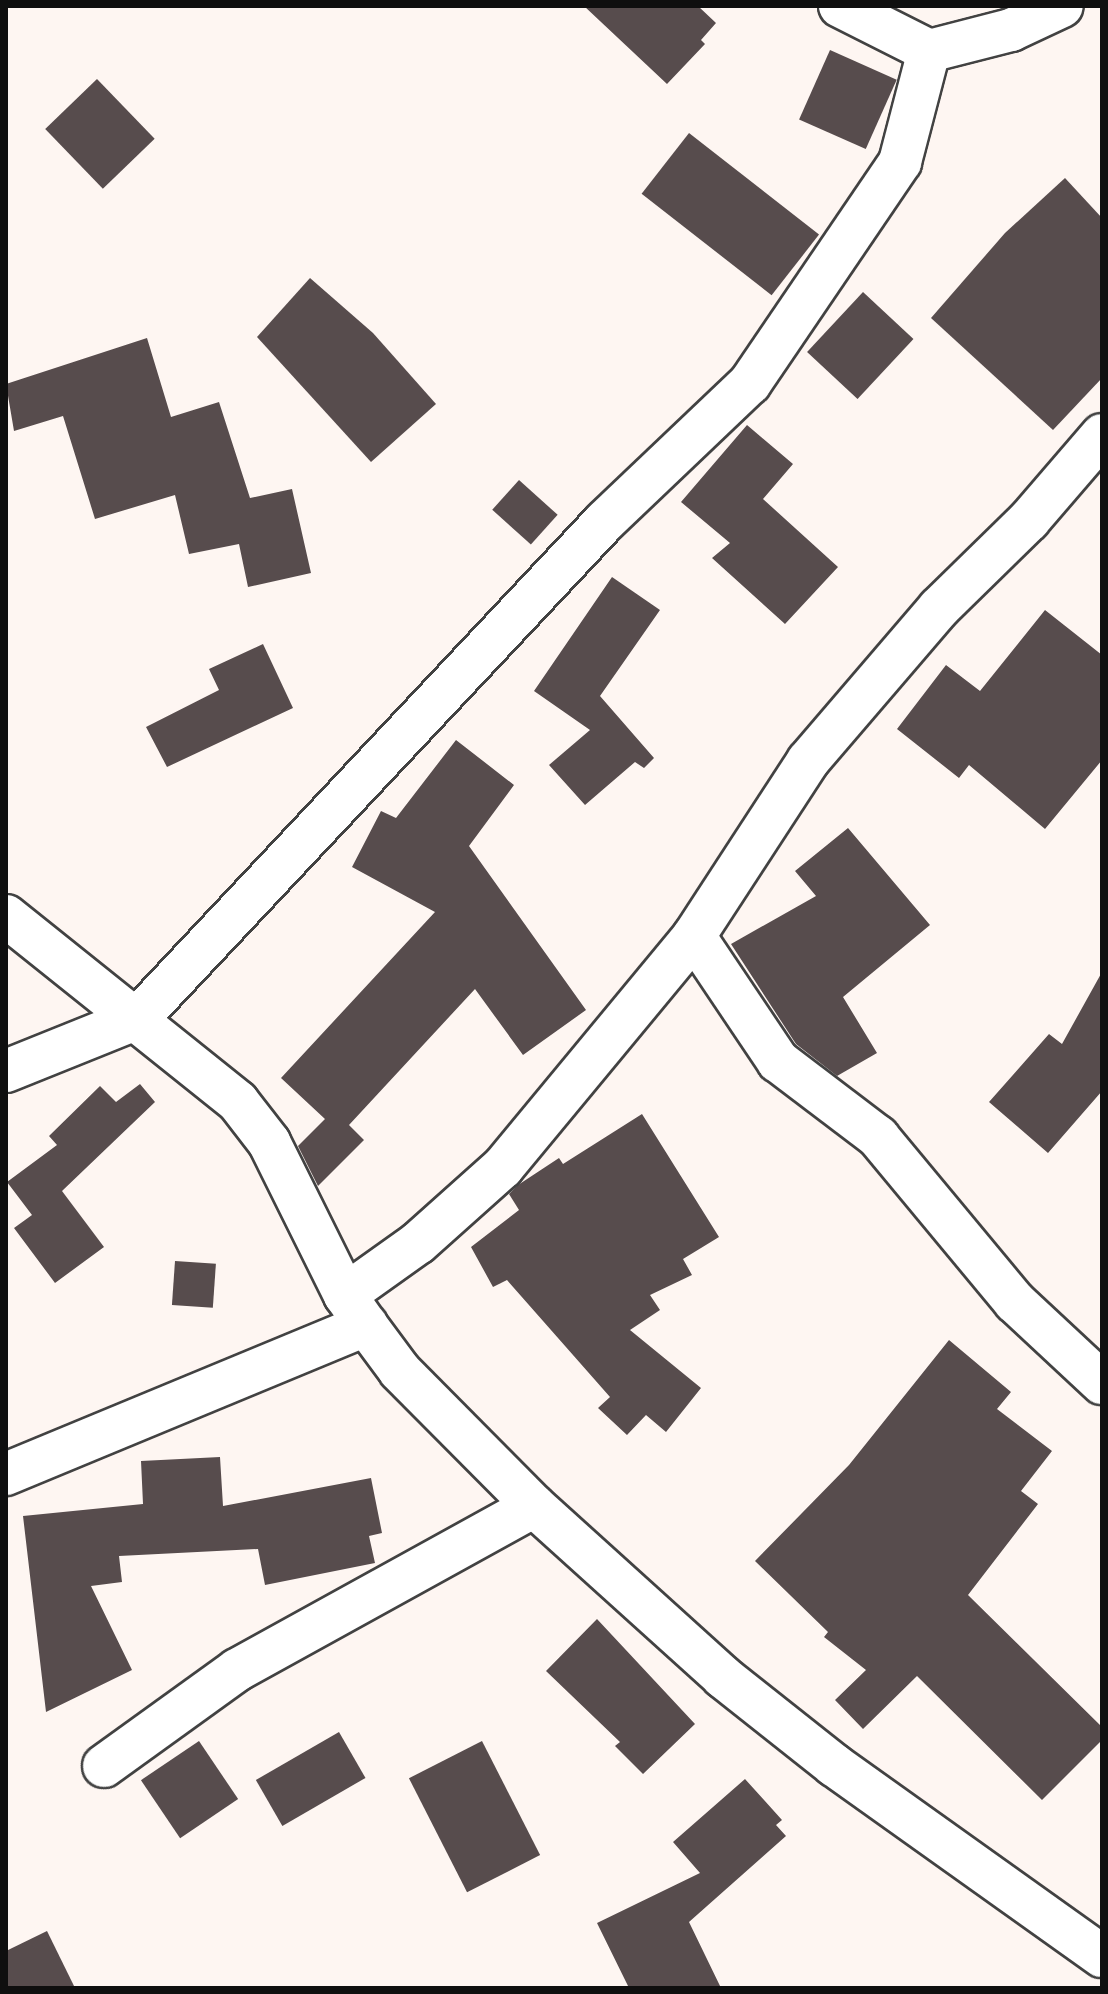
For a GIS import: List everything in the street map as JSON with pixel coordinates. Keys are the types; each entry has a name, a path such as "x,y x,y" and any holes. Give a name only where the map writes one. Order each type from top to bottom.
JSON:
{"street":[{"path":"840,6 929,51 1011,30 1062,6"},
{"path":"6,1071 138,1018 605,521 750,383 900,162 929,51"},
{"path":"6,1474 356,1310 418,1243 503,1167 694,936 808,761 939,608 1029,520 1102,435"},
{"path":"6,916 138,1018 238,1102 269,1142 356,1310 400,1371 534,1506 735,1687 834,1765 1102,1956"},
{"path":"694,936 778,1061 878,1137 1015,1302 1102,1383"},
{"path":"104,1766 237,1670 534,1506"}],"building":[{"path":"584,6 698,6 716,23 701,40 705,44 667,84"},
{"path":"830,50 897,80 866,149 799,119"},
{"path":"97,79 155,139 103,189 45,129"},
{"path":"689,133 819,235 772,295 642,194"},
{"path":"1065,178 1102,218 1102,378 1053,430 931,318 1005,233"},
{"path":"310,278 373,333 436,404 371,462 257,337"},
{"path":"863,292 913,339 858,399 807,352"},
{"path":"147,338 171,417 219,402 250,498 292,489 311,573 248,587 239,544 189,554 175,495 95,519 63,416 14,431 6,384"},
{"path":"747,425 793,464 763,499 838,567 785,624 712,558 730,543 681,502"},
{"path":"519,480 558,515 531,545 492,510"},
{"path":"612,577 660,610 600,696 654,758 644,768 635,762 585,805 549,765 590,730 534,691"},
{"path":"1045,610 1102,655 1102,760 1045,829 969,765 959,778 897,729 946,665 980,691"},
{"path":"263,644 293,708 167,767 146,727 219,690 209,669"},
{"path":"456,740 514,785 469,846 586,1010 523,1055 475,989 349,1125 364,1140 318,1186 298,1146 325,1119 281,1078 435,912 352,867 381,811 396,818"},
{"path":"848,828 930,925 843,997 877,1053 837,1076 796,1044 731,944 816,896 795,871"},
{"path":"1102,972 1102,1091 1048,1153 989,1102 1049,1034 1062,1044"},
{"path":"140,1084 155,1102 62,1191 104,1247 55,1283 14,1228 32,1215 7,1182 57,1145 49,1136 100,1086 116,1102"},
{"path":"642,1114 719,1237 683,1259 692,1275 650,1295 660,1310 630,1330 701,1388 666,1432 646,1415 627,1435 598,1408 610,1397 507,1280 493,1287 471,1247 519,1210 509,1194 518,1185 559,1158 563,1164"},
{"path":"175,1261 216,1264 213,1308 172,1305"},
{"path":"949,1340 1011,1392 997,1409 1052,1451 1021,1491 1038,1504 968,1595 1102,1727 1102,1740 1042,1800 917,1676 863,1729 835,1700 866,1670 824,1637 828,1632 755,1561 849,1465"},
{"path":"220,1457 223,1506 371,1478 382,1533 369,1536 375,1563 265,1585 258,1549 119,1556 122,1582 91,1586 132,1670 46,1712 23,1516 143,1504 141,1461"},
{"path":"597,1619 695,1724 643,1774 615,1746 620,1742 546,1671"},
{"path":"339,1732 366,1778 282,1826 256,1780"},
{"path":"199,1741 238,1799 180,1838 141,1780"},
{"path":"482,1741 540,1855 467,1892 409,1778"},
{"path":"745,1779 782,1820 776,1825 786,1836 689,1922 721,1988 629,1988 597,1923 700,1873 673,1842"},
{"path":"47,1931 75,1988 6,1988 6,1951"}]}
